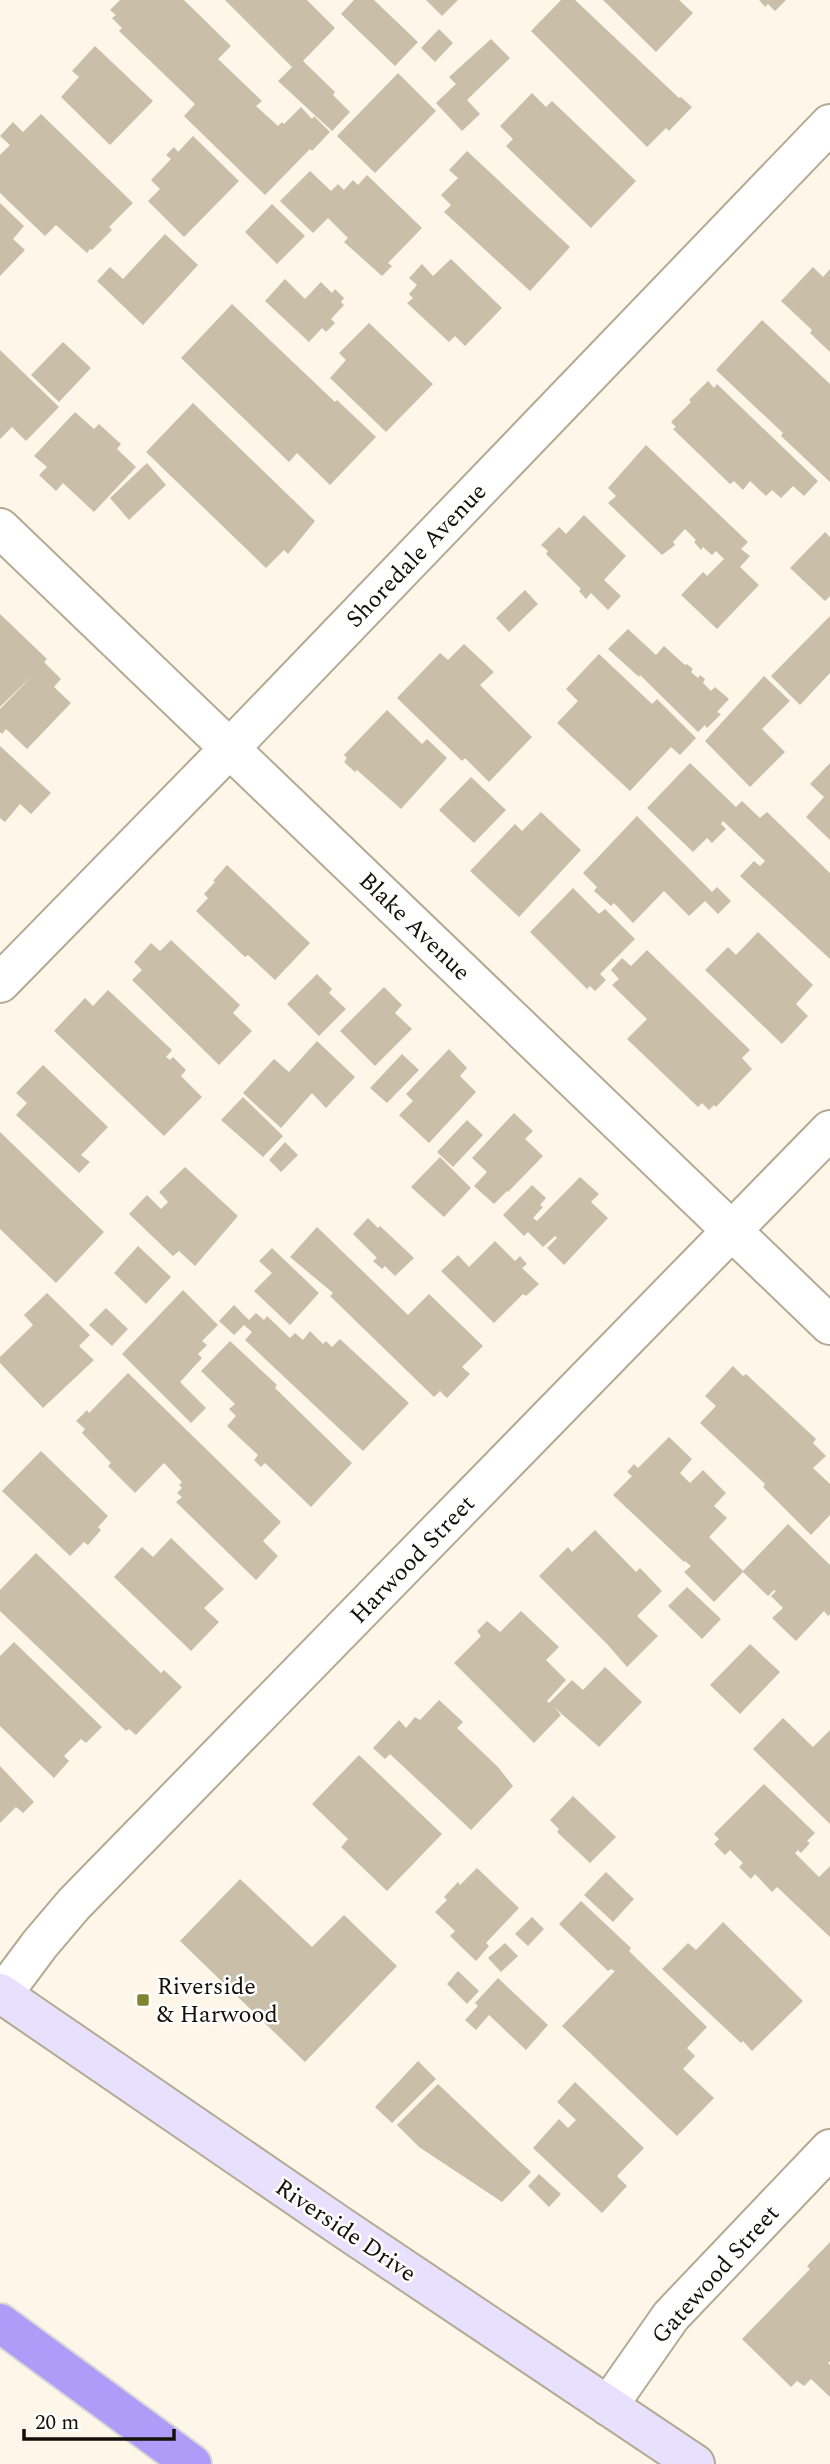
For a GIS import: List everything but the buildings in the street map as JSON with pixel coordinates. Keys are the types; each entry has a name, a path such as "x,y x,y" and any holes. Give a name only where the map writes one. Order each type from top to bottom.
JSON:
{"highway":[{"path":"0,2323 191,2461"}],"main road":[{"name":"Riverside Drive","path":"1,1994 331,2221 695,2464"}],"street":[{"name":"Shoredale Avenue","path":"0,983 230,748 830,124"},
{"name":"Blake Avenue","path":"0,528 830,1325"},
{"name":"Harwood Street","path":"1,1994 74,1904 830,1130"},
{"name":"Gatewood Street","path":"608,2406 671,2316 830,2149"}],"place":[{"name":"Riverside & Harwood","path":"143,2000"}]}
